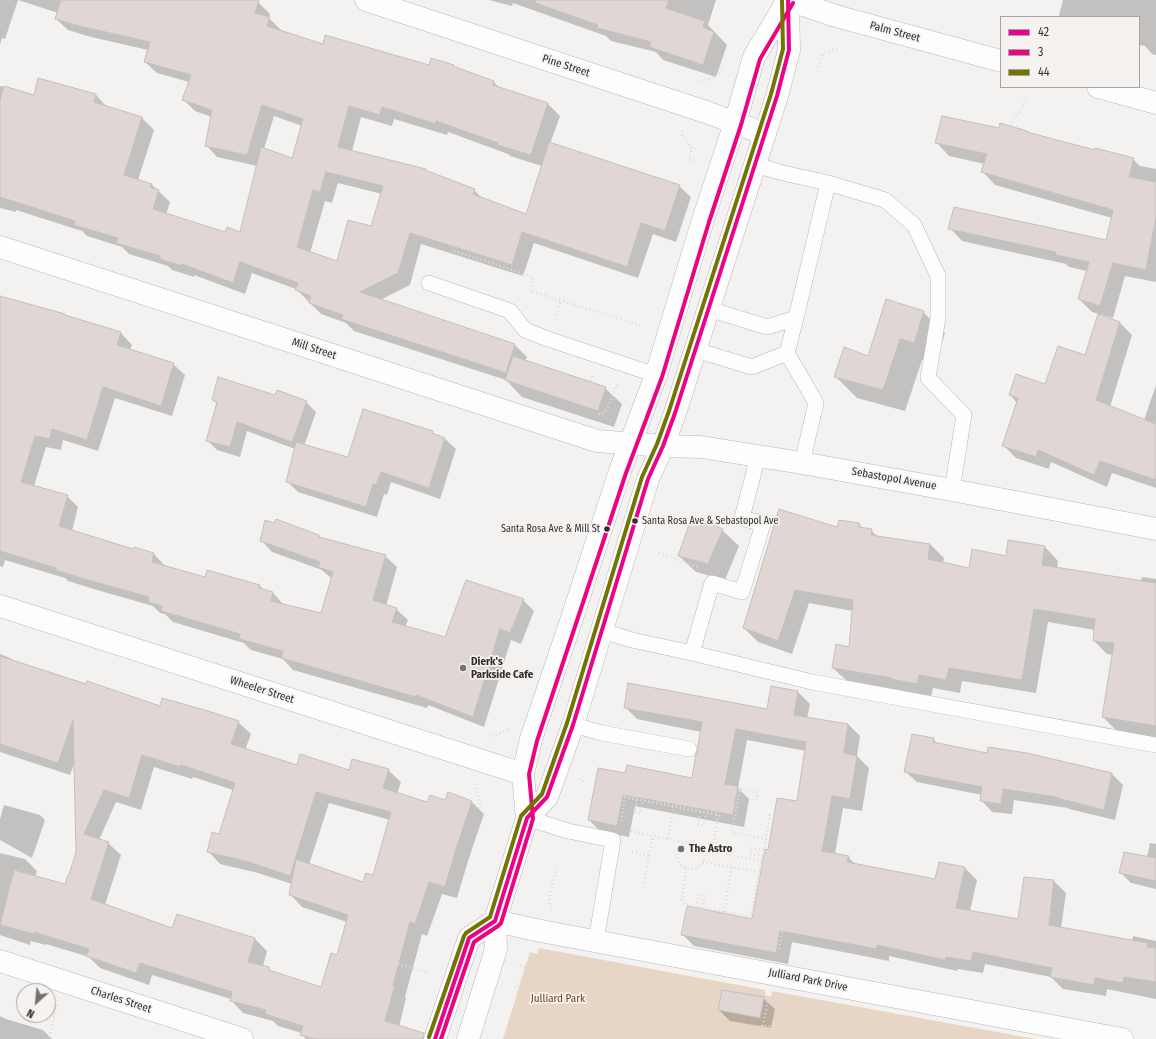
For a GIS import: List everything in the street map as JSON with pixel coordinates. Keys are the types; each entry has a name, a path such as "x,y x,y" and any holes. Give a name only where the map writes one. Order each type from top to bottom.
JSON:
{"street":[{"name":"Pine Street","path":"366,0 706,112 765,134"},
{"path":"468,1039 496,949 494,921 527,818 523,774 531,739 620,471 656,375 703,220 735,123 754,56 788,0"},
{"path":"527,818 546,797 573,725 603,631 648,479 676,413 777,96 789,50 788,0"},
{"name":"Palm Street","path":"788,0 836,16 1000,61"},
{"path":"1102,88 1156,103"},
{"name":"Mill Street","path":"0,247 598,441 630,444"},
{"name":"Sebastopol Avenue","path":"630,444 701,447 802,463 1156,529"},
{"name":"Wheeler Street","path":"0,606 523,774"},
{"path":"435,1039 469,938 494,921"},
{"name":"Julliard Park Drive","path":"494,921 1122,1039"},
{"name":"Charles Street","path":"0,961 242,1039"}],"lane":[{"path":"755,164 783,173 828,183 885,200 914,225 938,276 938,318 928,378 964,416 952,490"},
{"path":"802,463 816,403 787,353 828,183"},
{"path":"429,283 510,311 525,330 656,375"},
{"path":"709,309 767,326 796,318"},
{"path":"696,350 752,367 787,353"},
{"path":"692,653 712,583 742,592 763,524 742,518 758,456"},
{"path":"603,631 632,640 812,682 1156,745"},
{"path":"573,725 605,734 689,749"},
{"path":"527,818 568,831 614,840 596,941"}],"path":[{"path":"818,67 824,53 839,48"},
{"path":"701,81 713,78 721,72 724,66"},
{"path":"1010,126 1026,100"},
{"path":"682,130 681,134 692,149 689,158 694,162"},
{"path":"454,251 533,277 530,290 643,326"},
{"path":"553,324 561,300"},
{"path":"597,414 602,414 608,408 617,382"},
{"path":"658,553 704,570"},
{"path":"487,735 494,736 506,730"},
{"path":"474,780 480,808"},
{"path":"756,802 758,793 740,789 732,832 819,849 822,835"},
{"path":"620,826 625,798 718,814 714,838 719,850 730,855 762,861"},
{"path":"637,800 635,812 640,814 643,801"},
{"path":"637,800 722,816"},
{"path":"668,838 674,806"},
{"path":"700,812 698,824 704,826 706,813"},
{"path":"751,917 770,815 774,816"},
{"path":"644,883 653,836"},
{"path":"695,842 702,846 705,851 705,860 703,862 699,867 694,869 682,866 679,862 679,849 686,843 695,842"},
{"path":"778,956 798,845"},
{"path":"751,917 764,850 750,848 750,854 763,856"},
{"path":"628,851 649,856"},
{"path":"703,862 760,872"},
{"path":"724,912 732,866"},
{"path":"554,908 550,905 549,898 557,868"},
{"path":"686,868 682,900 683,903 696,907 751,917"},
{"path":"696,907 699,894 705,895 702,908"},
{"path":"687,905 751,917"},
{"path":"515,987 518,987 525,967 537,950"},
{"path":"512,960 581,1001 601,1016 626,1039"},
{"path":"398,964 429,973"},
{"path":"49,1037 57,1005"},
{"path":"703,1039 710,1035 736,1029 763,1026 789,1027 848,1039"}],"green space":[{"name":"Julliard Park","path":"539,948 765,990 765,995 771,997 772,991 1035,1039 503,1039 530,952 537,954"}],"building":[{"path":"61,0 259,0 255,13 270,17 267,26 323,44 325,35 429,65 431,58 454,65 453,66 494,81 493,85 548,103 531,155 497,145 498,143 436,121 436,124 382,107 380,115 349,106 338,147 426,169 425,170 475,189 473,194 526,214 549,142 680,185 665,231 641,223 627,267 522,232 512,265 410,233 398,273 360,292 515,344 506,373 341,319 343,315 309,303 311,296 295,290 298,283 240,262 233,283 182,264 182,266 160,259 160,256 116,243 118,238 74,225 75,221 0,197 0,100 4,86 34,95 38,78 96,94 94,102 142,117 124,175 152,184 150,187 159,190 153,209 225,232 227,227 240,232 261,147 292,158 303,119 262,105 247,155 205,146 212,110 182,100 191,75 144,62 150,42 55,19","holes":["326,172 383,186 371,226 348,220 337,261 297,247 313,190 320,192"]},
{"path":"536,0 669,0 666,8 705,21 703,27 714,32 703,65 649,47 651,42 597,28 598,25 535,3"},
{"path":"942,116 999,128 1000,123 1027,132 1095,150 1095,148 1134,158 1129,177 1156,182 1156,217 1146,270 1113,263 1100,306 1078,299 1089,262 1056,255 1056,252 948,229 954,207 1106,240 1113,210 981,172 987,154 935,143"},
{"path":"0,296 65,314 121,332 117,345 174,363 161,406 103,387 87,440 52,429 50,439 35,436 21,482 68,495 59,526 133,549 134,547 154,553 152,562 205,577 207,570 260,585 259,588 273,592 271,601 321,613 333,572 318,567 320,562 260,541 265,520 274,523 276,519 319,535 319,537 386,555 373,600 397,608 392,622 445,637 466,580 524,599 510,633 500,629 473,717 416,695 416,697 281,658 283,651 239,639 240,634 161,611 162,606 148,602 149,597 84,579 56,570 56,568 0,551"},
{"path":"886,299 924,311 914,343 900,339 883,390 834,377 844,347 868,356"},
{"path":"1098,314 1120,322 1096,400 1156,424 1156,480 1100,461 1094,475 1038,450 1036,457 1002,446 1018,398 1009,395 1016,374 1045,384 1058,346 1085,355"},
{"path":"513,356 606,387 598,411 505,380"},
{"path":"218,377 275,395 277,390 307,401 292,442 237,422 230,447 206,441 217,402 212,400"},
{"path":"363,409 433,431 432,433 445,438 429,488 381,472 376,485 373,484 366,507 286,482 296,442 348,457"},
{"path":"779,509 837,527 839,520 859,523 859,527 872,529 871,535 930,544 928,559 969,568 972,549 1006,556 1008,540 1045,546 1042,565 1156,583 1156,726 1102,717 1114,643 1093,641 1095,619 1034,609 1022,680 949,668 946,680 919,675 917,684 891,679 892,678 832,668 836,644 849,647 853,600 795,590 778,641 743,628"},
{"path":"692,516 723,529 708,564 678,556"},
{"path":"0,656 86,684 87,681 160,706 162,698 239,721 231,744 297,765 300,754 349,770 352,759 389,769 383,788 427,802 430,795 445,800 448,792 472,801 445,887 429,882 415,924 410,922 385,1021 424,1033 423,1039 314,1039 300,1035 303,1026 265,1014 266,1010 230,1001 232,992 140,963 136,973 86,956 89,949 34,932 33,934 0,925 14,870 65,884 69,875 76,852 73,720 58,763 0,744","holes":["142,755 180,767 181,765 235,783 219,834 212,832 207,852 245,861 290,876 316,792 391,812 373,875 366,873 363,882 296,859 289,895 348,915 337,955 331,953 321,987 269,970 269,967 248,962 255,938 177,914 172,928 91,899 109,842 84,834 104,790 129,798"]},
{"path":"628,683 767,709 771,686 798,691 794,715 848,724 844,753 857,756 850,799 832,796 822,851 849,856 847,862 935,879 939,862 965,867 956,908 1018,919 1024,877 1054,880 1049,925 1148,943 1147,947 1156,948 1156,982 1124,977 1123,983 1095,978 1094,985 1050,977 1052,968 973,952 971,961 946,957 945,960 877,945 877,949 780,931 776,953 681,935 687,906 752,919 765,849 768,850 777,798 797,801 806,742 736,729 725,784 738,786 733,815 623,795 617,826 588,820 598,768 625,773 627,765 692,778 702,722 624,708"},
{"path":"912,734 934,738 933,742 987,753 988,747 1027,753 1112,773 1104,810 1057,797 1003,789 1001,804 980,801 982,787 904,772"},
{"path":"1124,852 1156,858 1156,881 1119,873"},
{"path":"722,990 764,997 760,1018 718,1010"}],"transit line":[{"name":"44","path":"429,1037 464,936 466,933 490,917 521,816 542,794 567,723 642,477 657,444 669,411 771,94 783,49 782,0"},
{"name":"42","path":"435,1039 469,938 495,921 527,818 547,797 573,725 648,479 663,446 675,413 777,96 789,50 788,0"},
{"name":"3","path":"441,1039 474,942 501,923 533,819 529,774 537,741 626,473 662,377 709,222 741,125 760,59 793,3"}],"place":[{"name":"Santa Rosa Ave & Sebastopol Ave","path":"635,521"},
{"name":"Santa Rosa Ave & Mill St","path":"607,529"},
{"name":"Dierk's Parkside Cafe","path":"463,668"},
{"name":"The Astro","path":"681,849"}]}
